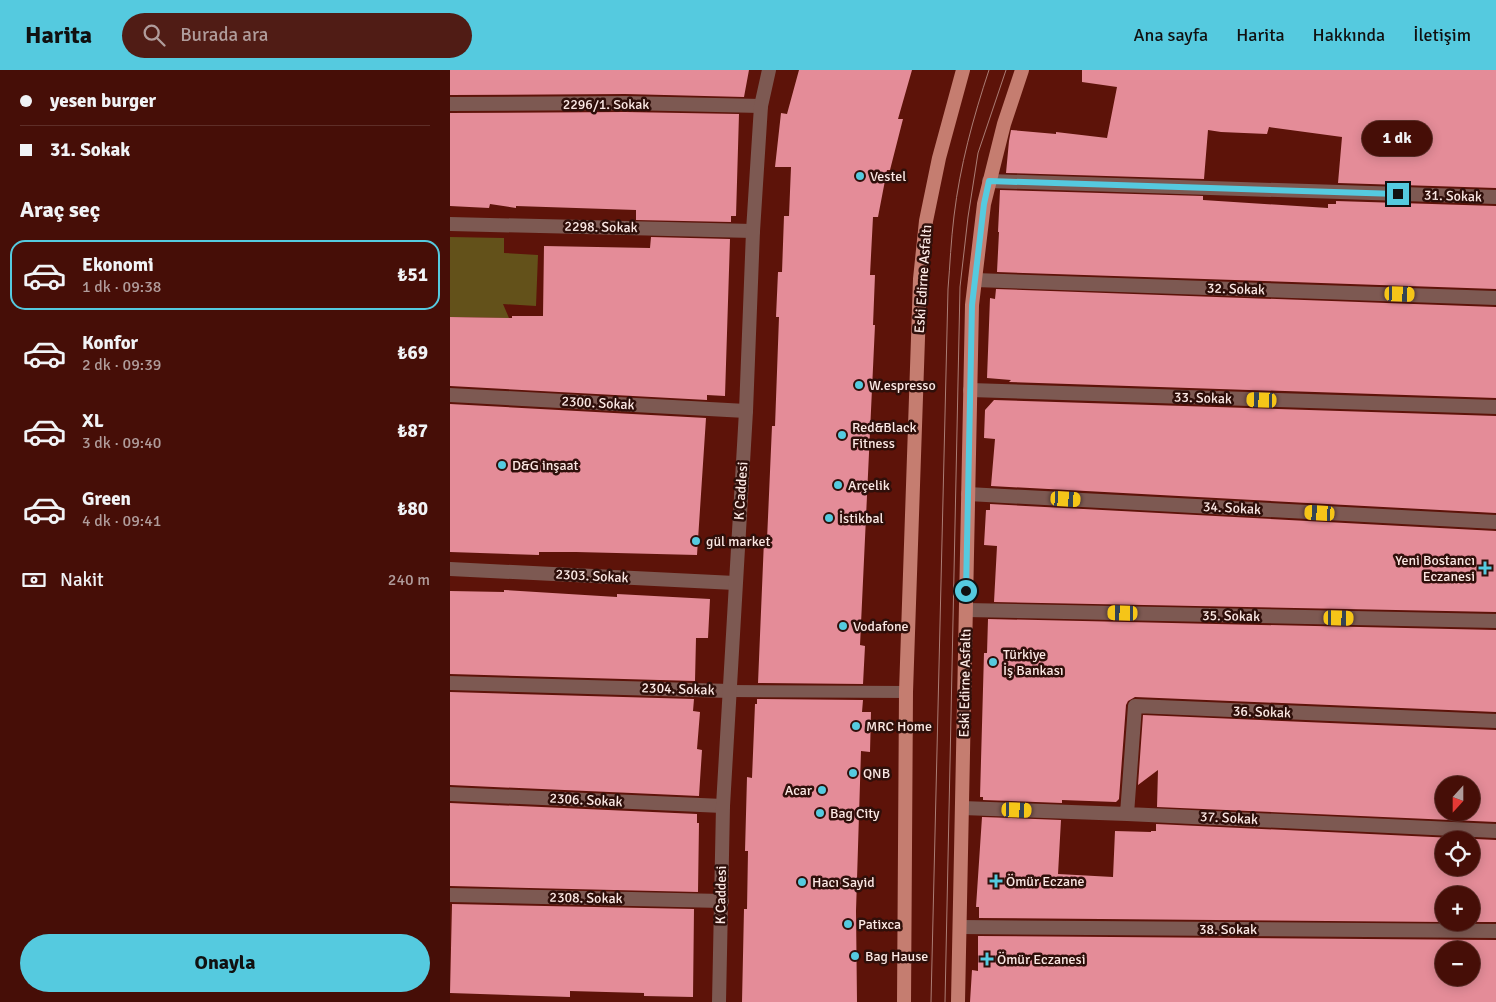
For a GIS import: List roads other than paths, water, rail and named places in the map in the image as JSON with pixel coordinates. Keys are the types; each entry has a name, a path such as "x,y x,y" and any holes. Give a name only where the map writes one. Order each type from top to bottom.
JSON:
{"main road":[{"name":"Eski Edirne Asfaltı","path":"904,1002 906,692 920,279 926,221 939,158 963,70"},
{"name":"Eski Edirne Asfaltı","path":"958,1002 972,305 984,204 1004,124 1022,70"}],"street":[{"name":"K Caddesi","path":"719,1002 723,806 746,411 753,231 761,106 769,70"},
{"name":"2296/1. Sokak","path":"450,104 625,103 761,106"},
{"name":"31. Sokak","path":"989,181 1496,197"},
{"name":"2298. Sokak","path":"450,224 753,231"},
{"name":"32. Sokak","path":"975,280 1496,298"},
{"name":"33. Sokak","path":"970,390 1496,407"},
{"name":"2300. Sokak","path":"450,395 746,411"},
{"name":"34. Sokak","path":"968,494 1496,522"},
{"name":"2303. Sokak","path":"450,569 735,583"},
{"name":"35. Sokak","path":"966,610 1496,621"},
{"name":"2304. Sokak","path":"450,683 730,690"},
{"name":"36. Sokak","path":"1127,814 1135,706 1496,721"},
{"name":"2306. Sokak","path":"450,794 723,806"},
{"name":"37. Sokak","path":"962,808 1496,831"},
{"name":"2308. Sokak","path":"450,895 722,901"},
{"name":"38. Sokak","path":"960,927 1496,931"}],"lane":[{"name":"2304. Sokak","path":"730,690 906,692"}],"tram line":[{"path":"931,1002 948,289 953,225 963,160 989,70"},
{"path":"945,1002 960,287 978,153 1006,70"}],"place":[{"name":"Vestel","path":"860,176"},
{"name":"W.espresso","path":"859,385"},
{"name":"Red&Black Fitness","path":"842,435"},
{"name":"D&G inşaat","path":"502,465"},
{"name":"Arçelik","path":"838,485"},
{"name":"İstikbal","path":"829,518"},
{"name":"gül market","path":"696,541"},
{"name":"Yeni Bostancı Eczanesi","path":"1485,568"},
{"name":"Vodafone","path":"843,626"},
{"name":"Türkiye İş Bankası","path":"993,662"},
{"name":"MRC Home","path":"856,726"},
{"name":"QNB","path":"853,773"},
{"name":"Acar","path":"822,790"},
{"name":"Bag City","path":"820,813"},
{"name":"Ömür Eczane","path":"996,881"},
{"name":"Hacı Sayid","path":"802,882"},
{"name":"Patixca","path":"848,924"},
{"name":"Bag Hause","path":"855,956"},
{"name":"Ömür Eczanesi","path":"987,959"}]}
